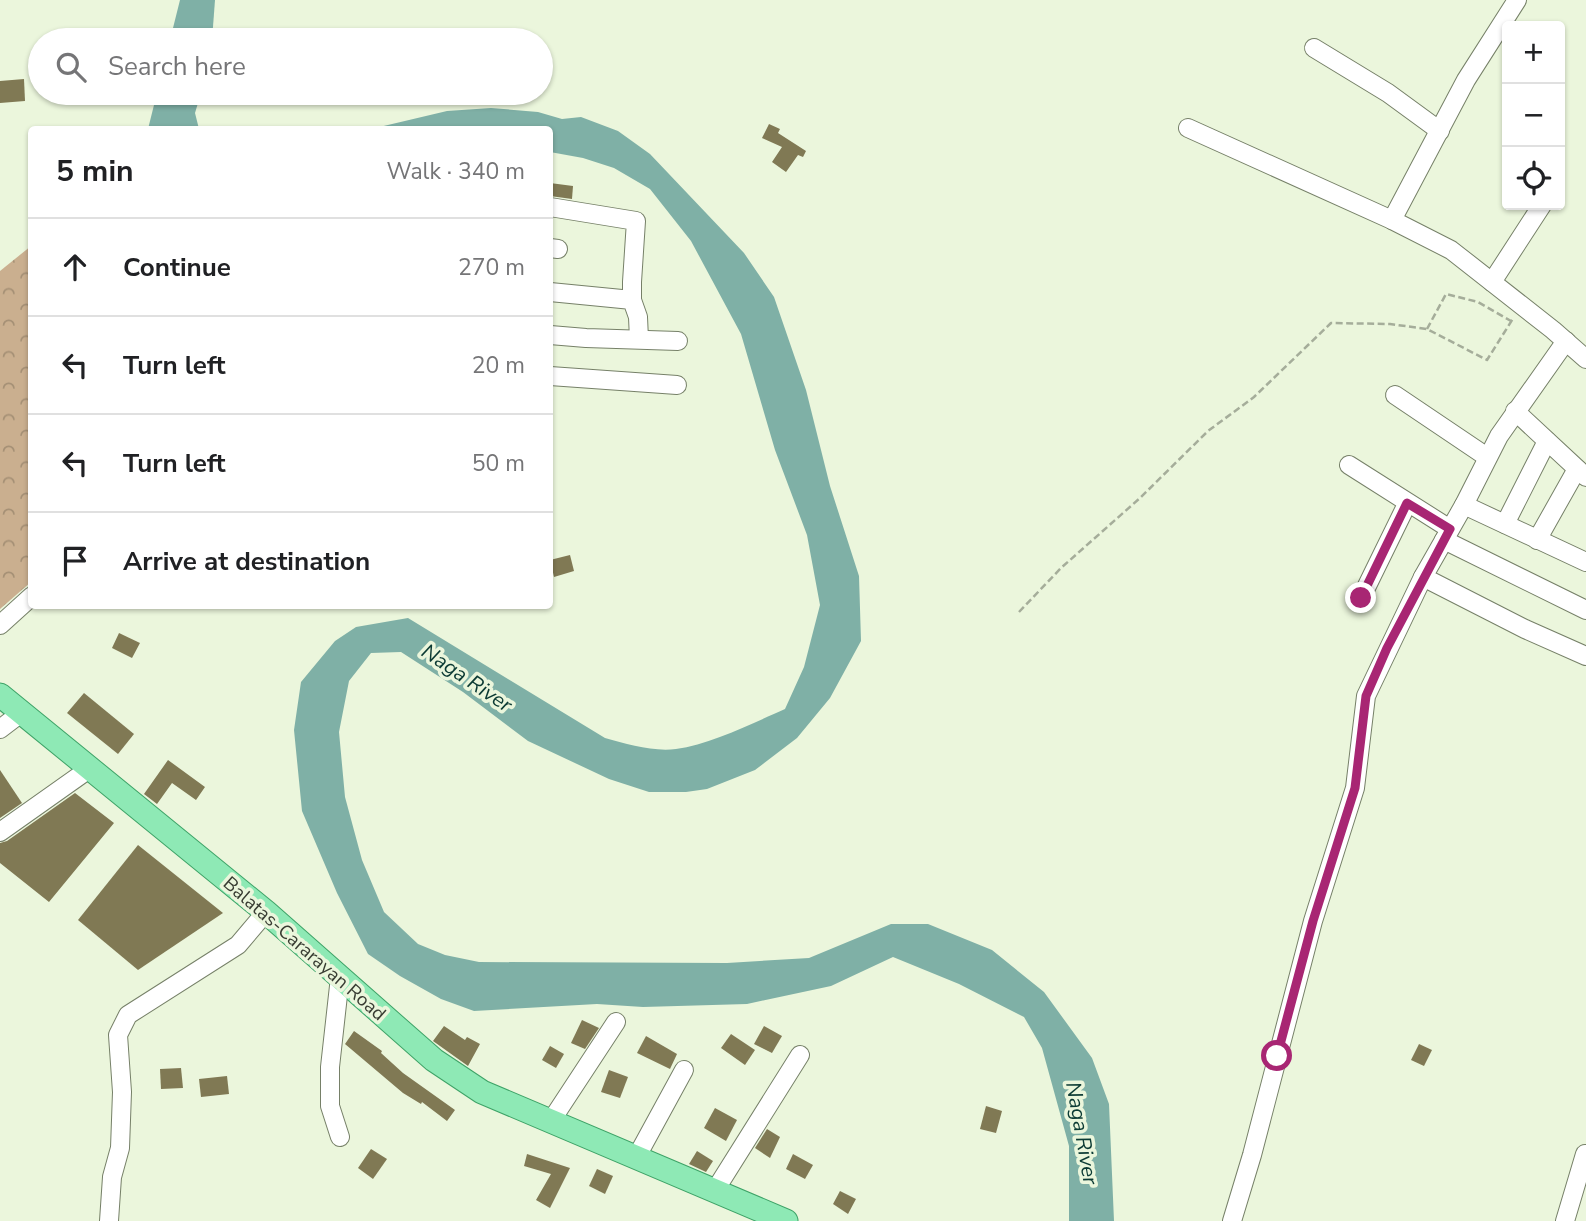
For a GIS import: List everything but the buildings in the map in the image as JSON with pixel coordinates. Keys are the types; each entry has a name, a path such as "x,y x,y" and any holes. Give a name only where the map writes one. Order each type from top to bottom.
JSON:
{"main road":[{"name":"Balatas-Cararayan Road","path":"0,695 266,912 434,1060 482,1092 715,1192 759,1216 786,1221"}],"street":[{"path":"1392,220 1466,80 1517,0"},
{"path":"1314,48 1388,93 1440,131"},
{"path":"1188,128 1392,220 1451,250 1586,359"},
{"path":"553,207 636,221 632,300 638,317 639,339"},
{"path":"1492,282 1539,210"},
{"path":"553,292 632,300"},
{"path":"553,335 678,341"},
{"path":"1232,1221 1252,1155 1313,921 1355,788 1366,696 1423,577 1488,457 1515,411 1566,341"},
{"path":"553,376 677,385"},
{"path":"1395,395 1488,457"},
{"path":"1515,411 1582,473 1537,540"},
{"path":"1505,524 1547,441"},
{"path":"1349,465 1407,503 1447,535 1586,610"},
{"path":"1361,598 1407,503"},
{"path":"1464,505 1537,540 1583,554"},
{"path":"1423,577 1525,629 1586,656"},
{"path":"0,625 28,600"},
{"path":"0,729 21,713"},
{"path":"0,832 89,769"},
{"path":"109,1221 112,1177 120,1148 122,1092 118,1035 122,1026 128,1015 238,945 266,912"},
{"path":"340,977 330,1067 330,1106 340,1137"},
{"path":"551,1121 616,1023"},
{"path":"715,1192 800,1055"},
{"path":"636,1158 684,1070"},
{"path":"1565,1221 1585,1154"}],"path":[{"path":"1427,329 1446,294 1478,302 1511,321"},
{"path":"1019,612 1061,568 1140,498 1208,431 1254,397 1331,323 1390,324 1427,329 1487,360 1522,305"}],"green space":[{"path":"28,248 28,585 0,609 0,271"}],"water":[{"path":"180,0 215,0 213,28 173,28"},
{"path":"154,105 197,105 195,113 198,126 149,126"},
{"name":"Naga River","path":"491,108 538,112 562,119 581,117 618,131 650,154 744,253 774,297 806,390 830,486 859,576 861,641 830,698 797,738 755,770 707,789 686,792 649,792 609,779 528,741 463,692 401,652 371,653 349,681 339,732 345,797 362,860 384,912 418,944 445,955 479,962 727,963 809,958 891,924 928,924 992,950 1044,992 1092,1058 1109,1104 1114,1221 1069,1221 1069,1146 1042,1048 1024,1017 959,984 893,957 831,986 747,1004 643,1007 597,1004 474,1011 441,999 368,954 337,893 302,811 294,730 301,682 335,641 356,627 408,618 605,738 667,750 717,738 785,709 804,667 820,605 807,535 775,450 741,334 691,241 650,189 614,168 553,153 553,126 384,126 447,111"}],"route":[{"path":"1277,1056 1313,921 1355,788 1366,696 1387,648 1450,529 1407,503 1361,598"}]}
